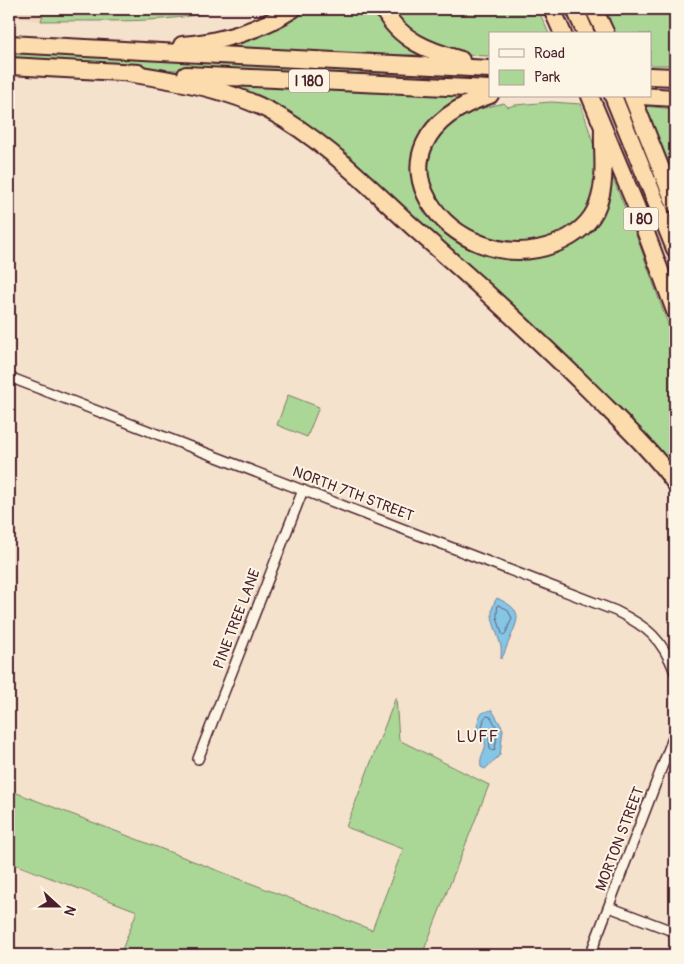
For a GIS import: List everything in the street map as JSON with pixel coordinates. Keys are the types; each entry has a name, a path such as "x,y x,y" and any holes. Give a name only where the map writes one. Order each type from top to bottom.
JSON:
{"highway":[{"path":"128,50 214,41 252,29 293,9"},
{"path":"383,9 394,26 402,34 425,48 489,67"},
{"path":"575,9 585,32"},
{"path":"594,9 605,32"},
{"path":"599,9 605,32"},
{"path":"9,38 47,46"},
{"name":"I 180","path":"9,44 489,67"},
{"name":"I 180","path":"9,68 489,89"},
{"path":"128,73 181,82 226,93 269,110 306,134 496,300 627,428 657,459 675,483"},
{"path":"652,76 675,77"},
{"path":"489,95 464,106 442,120 434,128 424,143 420,163 420,176 422,187 432,206 453,228 490,246 506,249 538,248 564,240 584,227 595,212 602,188 603,129"},
{"path":"652,97 675,98"},
{"name":"I 80","path":"591,98 636,206 675,311"},
{"name":"I 80","path":"614,98 675,249"},
{"path":"633,98 675,204"},
{"path":"658,161 675,187"}],"street":[{"name":"NORTH 7TH STREET","path":"9,377 616,611 647,628 658,640 671,661 675,672"},
{"name":"PINE TREE LANE","path":"198,759 303,490"},
{"name":"MORTON STREET","path":"590,955 675,733"},
{"path":"609,907 675,932"}],"shaded area":[{"path":"9,9 45,9 41,21 9,17"}],"green space":[{"path":"45,9 222,9 156,20 41,21"},
{"path":"298,9 379,9 423,55 218,47"},
{"path":"390,9 538,9 548,32 489,32 489,56 464,55 461,52 450,51 416,37"},
{"path":"607,9 675,9 675,65 652,65 652,32 613,32"},
{"path":"9,49 489,74 489,85 9,62"},
{"path":"214,84 484,96 429,130 420,192 487,250 571,243 610,171 639,243 675,344 675,477 623,416 625,412 547,339 346,162"},
{"path":"551,102 581,104 598,159 594,207 569,234 513,244 489,240 454,221 439,205 427,175 432,144 453,121 472,111 504,103 508,107"},
{"path":"644,106 675,109 675,177 666,159"},
{"path":"288,395 319,407 307,437 277,425"},
{"path":"396,697 399,740 489,785 424,950 435,955 120,955 137,911 9,862 9,790 372,930 403,849 346,827"}],"water":[{"path":"497,598 512,607 517,615 515,626 501,659 501,645 492,615"},
{"path":"492,710 503,729 500,755 485,769 481,767 481,761 485,749 485,741 477,728 480,715"}],"district":[{"name":"LUFF","path":"478,737"}]}
